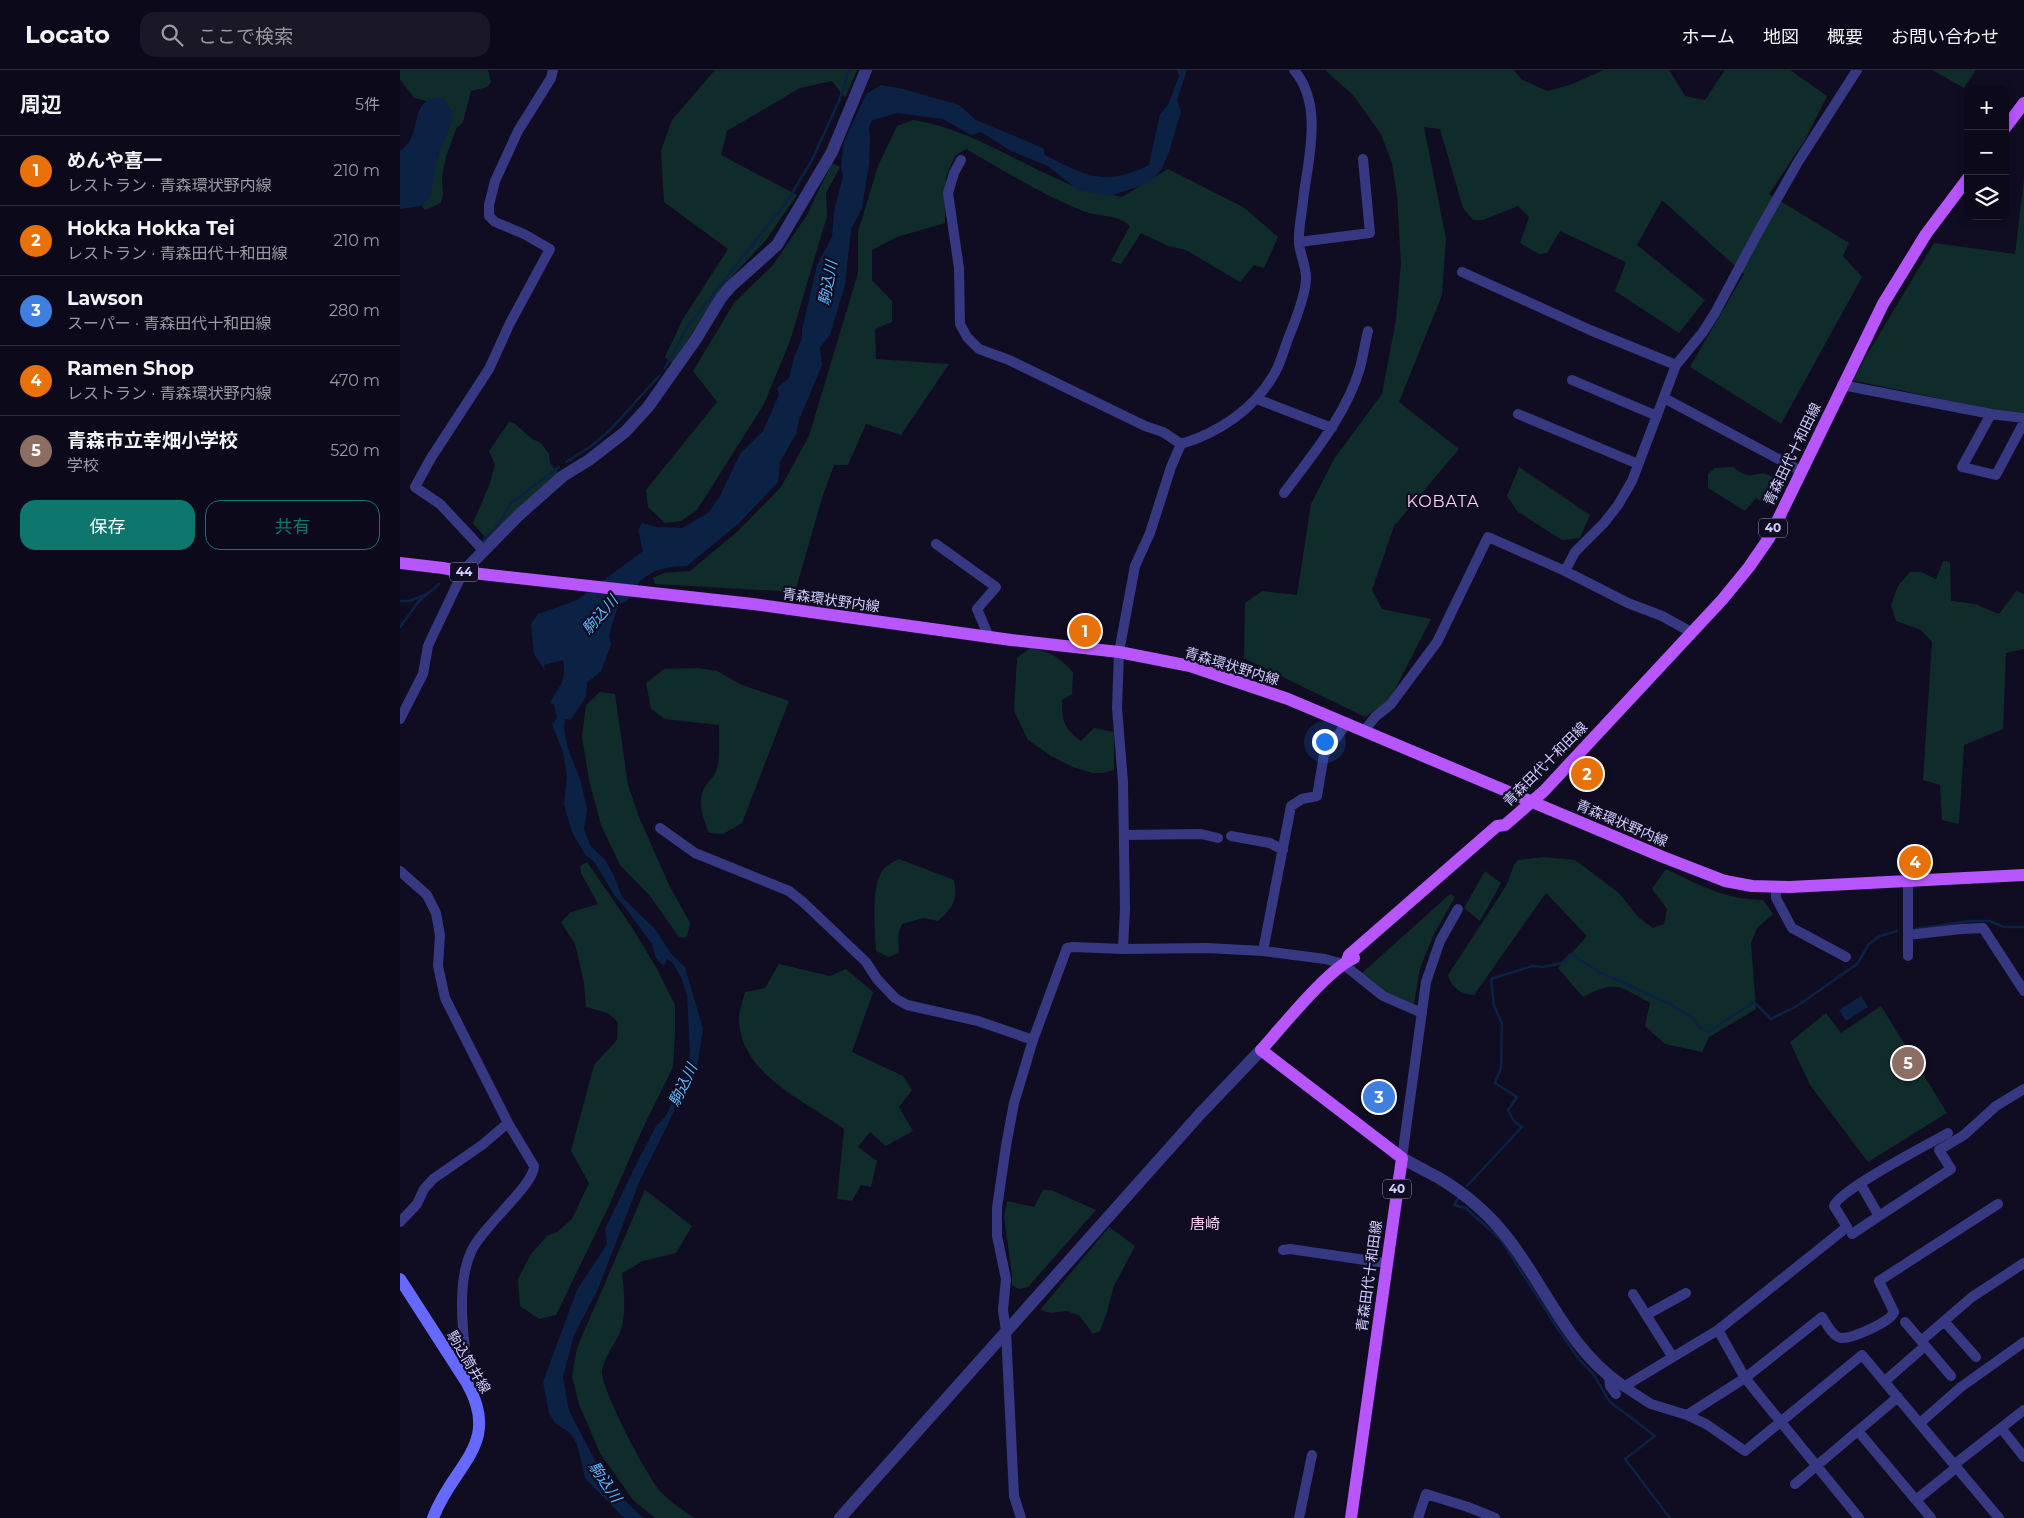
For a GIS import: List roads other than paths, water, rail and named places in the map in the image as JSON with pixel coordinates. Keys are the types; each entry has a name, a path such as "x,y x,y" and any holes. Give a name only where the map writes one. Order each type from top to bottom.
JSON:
{"main road":[{"path":"2009,123 2024,103"},
{"name":"青森田代十和田線","path":"1261,1050 1345,962 1349,955 1497,826 1505,825 1532,802 1749,567 1769,538 1883,304 1926,234 1964,183"},
{"name":"青森環状野内線","path":"400,563 463,572 753,604 989,637 1119,652 1190,666 1288,699 1663,857 1725,881 1752,886 1776,887 2024,875"},
{"path":"1261,1050 1402,1158"},
{"name":"青森田代十和田線","path":"1351,1518 1402,1158"},
{"name":"駒込筒井線","path":"400,1279 461,1373 476,1401 480,1422 479,1438 472,1453 442,1497 433,1518"}],"street":[{"path":"484,550 440,504 415,487 431,458 489,369 510,324 550,249 524,234 494,222 489,216 489,205 495,181 514,139 553,70"},
{"path":"400,719 423,674 430,640 463,572 519,515 563,476 589,460 625,432 652,402 730,286 776,245 832,152 866,70"},
{"path":"1123,949 1126,908 1117,708 1119,652 1136,566 1150,533 1171,467 1181,444 1211,432 1243,411 1257,399 1274,376 1296,318 1306,279 1299,242 1311,139 1311,114 1307,91 1294,70"},
{"path":"1565,571 1574,552 1604,523 1618,505 1632,481 1676,364 1703,332 1716,312 1798,162 1857,70"},
{"path":"1299,242 1370,233 1363,159"},
{"path":"961,160 954,173 948,193 959,268 960,324 967,337 979,349 1009,360 1145,426 1163,432 1181,444"},
{"path":"1462,272 1590,330 1676,364"},
{"path":"1284,493 1332,428 1360,369 1368,331"},
{"path":"1572,380 1657,416"},
{"path":"1842,385 1991,414 2024,418"},
{"path":"1664,398 1801,471"},
{"path":"1257,399 1332,428"},
{"path":"1518,414 1638,464"},
{"path":"1991,414 1962,467 1996,475 2024,422"},
{"path":"1364,731 1375,717 1391,704 1437,642 1488,538 1565,571 1628,603 1662,616 1691,632"},
{"path":"936,544 996,587 977,609 989,637"},
{"path":"1263,951 1291,806 1302,799 1317,796 1324,754 1346,724"},
{"path":"660,828 695,853 789,892 803,902 866,962 895,998 907,1005 978,1022 1033,1040"},
{"path":"1124,835 1201,834 1218,838"},
{"path":"1231,836 1270,843 1283,850"},
{"path":"400,871 427,895 436,913 440,935 438,966 445,998 508,1123 534,1166 534,1171 528,1182 490,1223 471,1252 466,1266 462,1327 466,1362 461,1373"},
{"path":"1908,881 1908,956"},
{"path":"1776,887 1776,898 1792,928 1846,956"},
{"path":"1458,909 1440,941 1426,982 1402,1158 1451,1186 1472,1201 1493,1221 1524,1260 1577,1343 1620,1388 1651,1404 1687,1415 1706,1424 1745,1451 1862,1355 1999,1518"},
{"path":"1908,935 1983,928 2021,980 2024,991"},
{"path":"1021,1518 1014,1496 1006,1330 1003,1310 1006,1279 997,1236 997,1208 1014,1103 1033,1040 1067,948 1207,948 1263,951 1345,962 1383,996 1422,1013"},
{"path":"840,1518 1200,1114 1261,1050"},
{"path":"1852,1234 1951,1169 1939,1150 1964,1135 1996,1106 2024,1089"},
{"path":"400,1222 417,1204 424,1189 433,1179 482,1145 508,1123"},
{"path":"1620,1388 1718,1330 1847,1227 1834,1206 1836,1200 1860,1183 1948,1133"},
{"path":"1860,1183 1879,1216"},
{"path":"1687,1415 1745,1378 1822,1317 1834,1334 1840,1338 1856,1335 1891,1318 1894,1312 1880,1281 1998,1204"},
{"path":"1283,1250 1290,1249 1386,1263"},
{"path":"1885,1381 1944,1321 1972,1297 2024,1263"},
{"path":"1646,1315 1686,1293"},
{"path":"1633,1294 1672,1356"},
{"path":"1944,1321 1976,1356"},
{"path":"1905,1322 1951,1376"},
{"path":"1718,1330 1745,1378 1859,1518"},
{"path":"1920,1422 1961,1386 2024,1342"},
{"path":"1795,1484 1898,1397"},
{"path":"1916,1500 2024,1410"},
{"path":"2001,1428 2024,1457"},
{"path":"1858,1431 1931,1518"},
{"path":"1299,1518 1312,1455"},
{"path":"1418,1518 1426,1494 1468,1507 1495,1518"}],"water":[{"name":"駒込川","path":"1177,70 1187,70 1177,100 1181,112 1169,152 1161,170 1149,183 1110,196 1078,190 1048,166 1011,151 981,132 971,135 943,119 897,113 873,120 869,126 869,164 862,208 851,229 845,285 830,335 820,347 822,365 799,420 796,434 780,462 778,482 738,524 687,566 655,571 641,580 627,601 618,605 609,635 611,645 601,671 587,683 586,696 571,720 565,719 564,729 568,749 581,782 587,810 584,829 590,845 605,860 622,897 655,929 672,955 685,967 703,1029 696,1075 682,1092 640,1180 598,1289 574,1335 563,1377 569,1411 599,1468 612,1488 643,1518 624,1518 585,1478 577,1444 570,1433 555,1423 549,1413 543,1382 577,1290 607,1244 605,1229 656,1126 665,1117 686,1074 690,1052 687,995 681,977 673,963 667,959 664,966 656,958 652,944 615,896 593,860 586,856 572,832 564,804 567,776 563,752 552,724 557,718 554,705 550,703 563,679 563,660 544,665 545,671 534,654 531,624 538,614 577,600 643,551 638,530 642,523 657,527 682,528 708,513 719,498 740,454 763,431 779,395 777,388 789,378 802,338 802,330 817,265 832,237 834,211 843,177 841,166 844,142 866,94 881,85 903,89 959,105 976,120 1043,148 1045,155 1072,169 1096,176 1120,176 1149,165 1160,114 1168,105 1179,76"},
{"path":"437,97 444,99 453,112 452,122 438,157 430,198 420,206 400,209 400,151 412,136 417,116 423,104"},
{"path":"1861,996 1868,1007 1846,1021 1839,1010"}],"waterway":[{"path":"665,368 688,326 788,200 812,160 839,101 849,70"},
{"path":"566,462 590,447 610,430 659,376"},
{"path":"483,541 498,525 511,503 559,467"},
{"path":"400,627 419,601 439,584"},
{"path":"400,601 409,601 425,595"},
{"path":"1915,929 1970,921 1989,921 2004,927 2024,927"},
{"path":"1467,1186 1522,1127 1514,1121 1508,1110 1517,1097 1495,1083 1501,1068 1502,1024 1494,1006 1491,979 1532,966 1543,967 1562,963 1571,954 1599,972 1670,1004 1693,1018 1700,1028 1708,1032 1754,1002 1771,1019 1797,1006 1857,964 1869,944 1878,937 1897,931"},
{"path":"1459,1197 1454,1205 1466,1208 1501,1240 1558,1329 1578,1358 1594,1375 1609,1401 1655,1436 1625,1459 1670,1518"}],"place":[{"name":"めんや喜一","path":"1085,631"},
{"name":"Hokka Hokka Tei","path":"1587,774"},
{"name":"Ramen Shop","path":"1915,862"},
{"name":"青森市立幸畑小学校","path":"1908,1063"},
{"name":"Lawson","path":"1379,1097"}],"district":[{"name":"KOBATA","path":"1443,501"},
{"name":"唐崎","path":"1205,1224"}]}
